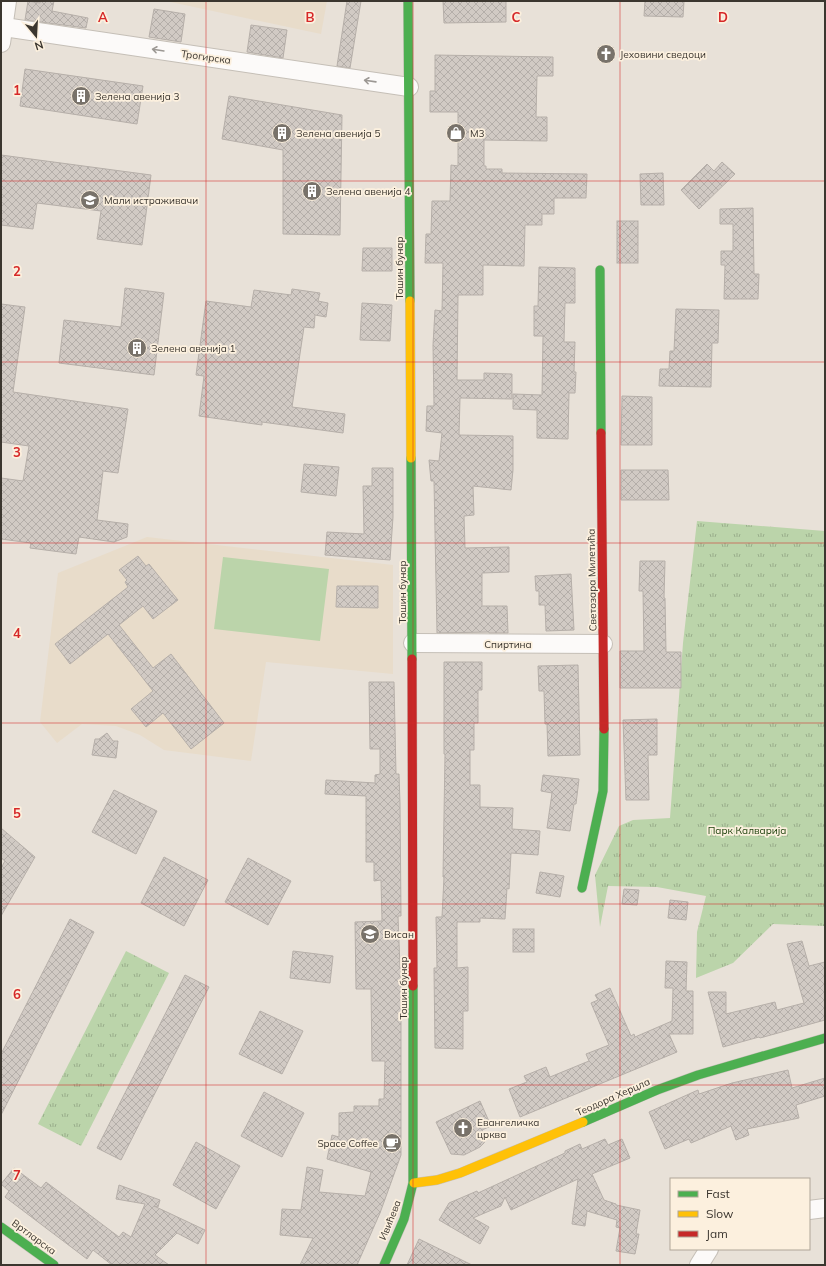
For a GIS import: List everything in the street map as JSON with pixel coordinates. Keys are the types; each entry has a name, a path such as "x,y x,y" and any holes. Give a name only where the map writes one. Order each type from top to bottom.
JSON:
{"main road":[{"name":"Тошин бунар","path":"408,1 413,643 414,1183"},
{"name":"Светозара Милетића","path":"582,888 603,791 604,768 600,270"},
{"name":"Теодора Херцла","path":"414,1183 433,1181 453,1176 549,1138 633,1100 678,1082 825,1038"},
{"name":"Ивићева","path":"384,1265 406,1214 414,1183"},
{"name":"Вртларска","path":"1,1226 54,1265"}],"street":[{"path":"2,35 7,1"},
{"name":"Трогирска","path":"2,35 409,87"},
{"name":"Спиртина","path":"413,643 603,644"},
{"path":"810,1210 825,1208"},
{"path":"699,1265 708,1250"}],"shaded area":[{"path":"166,1 327,1 321,34"},
{"path":"147,537 393,565 393,674 266,662 251,761 164,750 140,735 116,726 82,724 57,743 40,722 58,573"}],"green space":[{"name":"Парк Калварија","path":"697,521 825,531 825,926 773,924 733,963 696,978 697,932 706,896 657,887 608,886 600,927 595,875 619,826 633,820 670,818 683,643"},
{"path":"223,557 329,569 320,641 214,629"},
{"path":"126,951 169,973 81,1146 38,1124"}],"building":[{"path":"28,1 40,3 40,1 54,1 52,11 88,18 86,28 25,20"},
{"path":"347,1 361,1 350,68 337,66"},
{"path":"443,1 506,1 506,22 444,23"},
{"path":"645,1 684,1 683,17 644,16"},
{"path":"154,9 185,14 181,42 149,37"},
{"path":"251,25 287,30 283,58 247,52"},
{"path":"435,55 553,57 553,76 537,76 536,117 547,117 547,141 484,140 484,166 486,166 486,169 502,169 502,173 587,174 586,198 554,198 554,214 542,214 542,225 525,225 524,266 483,265 483,295 458,295 457,380 484,380 484,373 512,374 512,399 460,398 459,435 513,436 513,470 511,490 473,486 474,515 464,516 465,548 509,547 509,572 482,573 482,606 507,606 508,633 437,633 434,481 431,481 429,460 439,461 442,433 426,431 427,406 434,406 433,345 435,310 442,311 443,263 425,263 426,234 431,234 432,201 450,201 451,165 458,166 458,112 430,112 430,91 435,91"},
{"name":"Зелена авенија 3","path":"25,69 143,86 137,124 20,106"},
{"path":"229,96 342,115 340,235 283,234 283,150 222,139"},
{"path":"1,155 151,175 142,245 97,239 101,211 37,203 33,229 1,225"},
{"path":"722,162 735,174 699,209 681,190 707,164 714,171"},
{"path":"663,173 664,205 641,205 640,174"},
{"path":"753,208 754,274 759,274 758,299 724,299 725,265 721,265 721,251 733,251 733,224 720,224 720,209"},
{"path":"617,221 638,221 638,263 617,263"},
{"path":"363,248 392,248 392,271 362,271"},
{"path":"539,267 575,268 575,303 565,303 564,342 575,342 574,372 576,372 575,393 569,393 568,439 537,438 537,410 513,409 513,394 542,395 543,336 534,336 534,306 538,306"},
{"path":"125,288 164,293 154,375 59,363 64,320 121,327"},
{"path":"292,289 320,293 318,301 328,303 326,317 315,315 314,328 304,327 292,407 345,414 343,433 262,422 262,425 199,416 204,376 196,375 206,301 251,307 254,290 291,295"},
{"path":"362,303 392,305 390,341 360,340"},
{"path":"1,304 25,307 13,392 128,409 118,473 103,471 97,520 128,524 127,537 114,542 79,537 76,554 30,548 31,543 1,539 1,478 23,481 29,446 1,442"},
{"path":"676,309 719,310 718,343 712,343 711,387 659,386 660,369 669,369 670,351 674,351"},
{"path":"622,396 652,397 652,445 621,445"},
{"path":"304,464 339,467 336,496 301,492"},
{"path":"372,468 393,468 393,517 390,560 325,555 327,532 364,534 363,486 372,486"},
{"path":"621,470 668,470 669,500 621,500"},
{"path":"138,556 146,566 149,564 178,600 153,619 143,606 119,625 153,668 171,654 224,723 191,749 163,713 146,727 131,709 153,691 108,634 70,664 55,644 128,587 125,582 127,580 119,570"},
{"path":"640,561 665,561 664,598 666,652 681,652 681,688 620,688 620,651 644,651 643,591 639,591"},
{"path":"571,574 574,630 546,631 545,605 539,605 539,591 536,591 535,576"},
{"path":"337,586 378,586 378,608 336,607"},
{"path":"444,662 482,662 482,690 478,690 478,723 474,723 474,750 470,750 470,785 480,785 480,807 513,808 512,829 540,831 538,855 511,853 509,889 507,888 505,919 480,918 480,922 457,922 457,968 468,967 468,1011 463,1011 463,1049 435,1048 434,968 437,968 436,917 442,917 444,877"},
{"path":"578,665 580,755 548,756 544,691 539,691 538,666"},
{"path":"369,682 394,682 396,774 399,774 400,804 401,916 398,916 401,968 401,1155 380,1213 357,1265 300,1265 313,1238 280,1235 282,1209 301,1210 307,1167 323,1170 319,1192 365,1196 371,1172 327,1159 332,1135 339,1137 339,1113 354,1112 354,1106 379,1106 379,1099 384,1099 385,1061 372,1061 371,989 356,989 355,922 382,921 381,880 374,881 374,862 366,862 366,796 325,794 326,780 375,783 375,775 380,774 380,749 370,749"},
{"path":"657,719 657,755 648,755 649,800 626,800 623,720"},
{"path":"107,733 113,741 118,741 116,758 92,755 95,739 99,739"},
{"path":"543,775 579,779 576,804 574,804 570,831 547,828 552,793 541,791"},
{"path":"114,790 157,811 136,854 92,832"},
{"path":"1,828 35,857 1,916 1,868 5,861 1,858"},
{"path":"164,857 208,880 184,926 141,903"},
{"path":"248,858 291,881 268,925 225,902"},
{"path":"540,872 564,876 560,897 536,893"},
{"path":"624,889 639,890 637,905 622,904"},
{"path":"670,900 688,902 686,920 668,918"},
{"path":"70,919 94,932 1,1115 1,1054"},
{"path":"513,929 534,929 534,952 513,952"},
{"path":"802,941 809,966 825,962 825,1020 723,1047 708,992 726,992 726,1014 775,1002 777,1010 804,1003 787,944"},
{"path":"293,951 333,956 330,983 290,978"},
{"path":"666,961 687,962 686,991 693,991 693,1034 669,1034 677,1052 520,1117 509,1089 527,1082 524,1076 546,1067 550,1077 589,1061 586,1054 609,1045 591,1003 598,1000 595,995 610,988 631,1036 634,1034 635,1037 672,1021 673,988 665,988"},
{"path":"185,975 209,987 121,1160 97,1148"},
{"path":"260,1011 303,1031 282,1074 239,1054"},
{"path":"788,1070 792,1088 825,1078 825,1096 796,1105 799,1118 747,1129 749,1135 736,1140 731,1126 691,1143 689,1139 665,1149 649,1112 698,1090 699,1094 732,1083"},
{"path":"264,1092 304,1113 282,1157 241,1136"},
{"name":"Евангеличка црква","path":"480,1101 491,1126 482,1130 486,1139 484,1143 480,1147 464,1155 451,1154 436,1122"},
{"path":"605,1139 608,1145 622,1139 630,1158 592,1174 604,1200 616,1205 640,1210 636,1234 639,1234 635,1254 616,1251 620,1228 616,1227 617,1220 587,1211 585,1226 572,1224 578,1179 511,1210 505,1197 501,1206 473,1218 489,1227 480,1244 439,1220 449,1203 477,1191 478,1193 565,1153 565,1151 580,1144 582,1149"},
{"path":"196,1142 240,1166 216,1209 173,1185"},
{"path":"14,1168 41,1188 46,1182 119,1237 123,1232 131,1237 145,1204 116,1199 119,1185 160,1200 158,1207 154,1206 205,1230 198,1244 177,1233 155,1255 169,1265 112,1265 93,1250 87,1259 5,1197 9,1191 1,1184"},
{"path":"419,1239 472,1265 407,1265"}],"traffic: fast":[{"path":"408,1 410,301"},
{"path":"600,270 601,433"},
{"path":"411,458 412,659"},
{"path":"582,888 603,791 604,729"},
{"path":"384,1265 404,1219 413,1183 413,986"},
{"path":"583,1122 657,1090 698,1075 825,1038"},
{"path":"1,1227 54,1265"}],"traffic: slow":[{"path":"410,301 411,458"},
{"path":"414,1183 437,1180 460,1173 583,1122"}],"traffic: jam":[{"path":"601,433 604,729"},
{"path":"412,659 413,986"}],"place":[{"name":"Јеховини сведоци","path":"606,54"},
{"name":"Зелена авенија 3","path":"81,96"},
{"name":"Зелена авенија 5","path":"282,133"},
{"name":"М3","path":"456,133"},
{"name":"Зелена авенија 4","path":"312,191"},
{"name":"Мали истраживачи","path":"90,200"},
{"name":"Зелена авенија 1","path":"137,348"},
{"name":"Висан","path":"370,934"},
{"name":"Евангеличка црква","path":"463,1128"},
{"name":"Space Coffee","path":"392,1143"}]}
